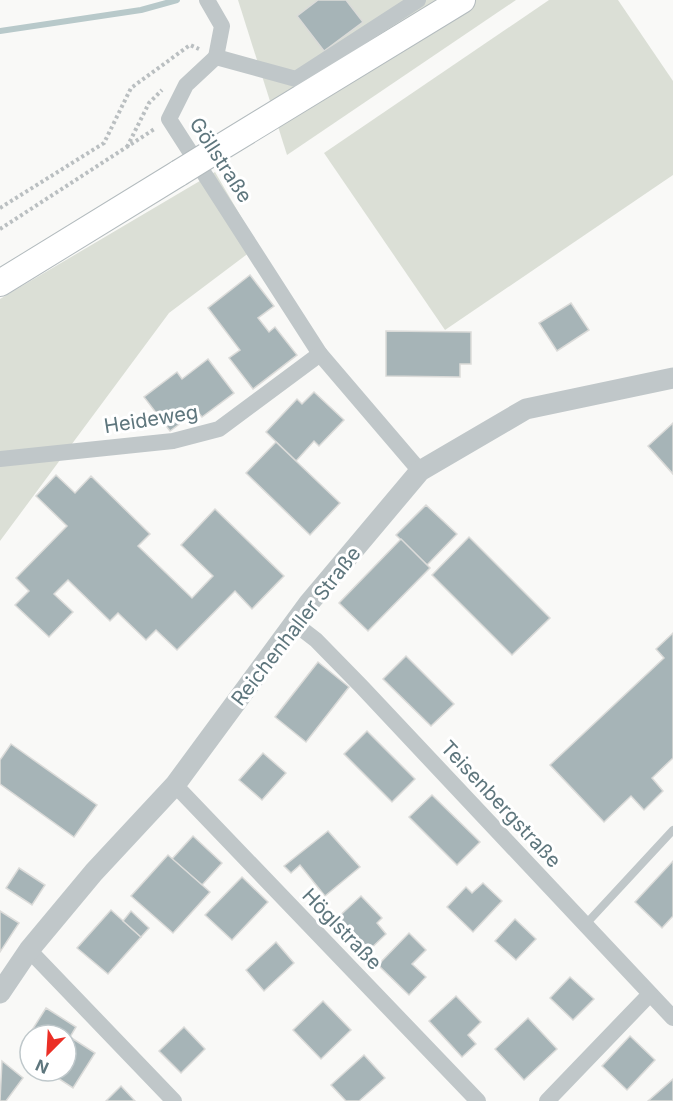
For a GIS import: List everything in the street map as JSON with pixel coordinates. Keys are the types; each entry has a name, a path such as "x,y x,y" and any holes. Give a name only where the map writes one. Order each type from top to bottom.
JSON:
{"main road":[{"path":"0,283 462,0"}],"street":[{"path":"209,4 222,26 216,57 296,78 418,0"},
{"name":"Göllstraße","path":"216,57 186,85 170,119 320,354 420,471"},
{"name":"Heideweg","path":"0,459 173,441 219,429 320,354"},
{"name":"Reichenhaller Straße","path":"0,993 29,950 94,872 175,785 294,623 420,471 526,409 673,378"},
{"name":"Teisenbergstraße","path":"294,623 316,640 361,686 673,1018"},
{"name":"Höglstraße","path":"175,785 478,1101"},
{"path":"29,950 174,1101"},
{"path":"547,1101 650,994"}],"lane":[{"path":"585,925 673,830"}],"path":[{"path":"0,208 104,143 131,88 189,45 216,57"},
{"path":"0,229 170,119"}],"shaded area":[{"path":"238,0 516,0 287,155"},
{"path":"549,0 618,0 673,81 673,175 445,330 324,153"},
{"path":"215,172 258,246 169,313 0,541 0,299"}],"building":[{"path":"318,0 346,0 363,22 324,51 297,16"},
{"path":"250,275 274,306 258,318 269,332 275,327 297,355 253,389 229,358 240,350 208,308"},
{"path":"571,303 589,330 557,351 539,323"},
{"path":"386,331 471,332 471,364 460,364 460,377 386,376"},
{"path":"208,359 234,393 202,417 197,411 170,431 144,397 177,372 182,379"},
{"path":"314,392 344,420 319,446 314,441 296,461 266,432 297,399 302,404"},
{"path":"673,423 673,474 648,446"},
{"path":"276,442 340,503 310,535 246,473"},
{"path":"56,475 75,493 91,476 150,534 138,546 192,598 213,576 181,545 215,509 284,576 252,609 235,591 177,650 156,630 146,640 118,613 110,621 68,580 54,594 73,612 49,637 15,605 29,591 16,578 67,526 36,496"},
{"path":"426,505 457,534 427,565 396,535"},
{"path":"469,537 550,618 512,655 432,575"},
{"path":"401,539 430,568 368,631 339,603"},
{"path":"673,633 673,758 652,778 663,791 644,810 631,796 604,822 550,765 664,658 656,649"},
{"path":"406,656 454,704 431,726 383,679"},
{"path":"318,662 349,687 306,742 275,717"},
{"path":"367,731 415,779 392,802 344,754"},
{"path":"11,744 97,805 74,837 0,784 0,760"},
{"path":"263,753 286,773 262,800 239,780"},
{"path":"432,795 480,842 457,865 409,817"},
{"path":"328,831 360,867 325,896 300,865 291,873 284,866"},
{"path":"193,836 222,863 202,885 172,859"},
{"path":"168,855 210,892 173,933 131,896"},
{"path":"673,861 673,916 662,928 635,902"},
{"path":"19,868 45,885 32,905 6,888"},
{"path":"242,877 268,902 232,940 205,915"},
{"path":"483,883 502,901 473,932 447,907 466,887 472,893"},
{"path":"361,896 382,918 377,923 386,934 364,955 333,922"},
{"path":"111,910 141,937 108,974 77,948"},
{"path":"0,911 19,923 0,952"},
{"path":"131,911 149,928 141,937 123,921"},
{"path":"515,919 536,939 516,960 495,941"},
{"path":"409,933 426,950 412,964 426,977 409,995 378,965"},
{"path":"276,942 294,963 264,991 246,970"},
{"path":"570,977 594,999 573,1020 550,998"},
{"path":"456,996 481,1022 468,1035 476,1044 462,1057 429,1021"},
{"path":"323,1001 351,1030 321,1059 293,1030"},
{"path":"46,1008 70,1023 37,1023"},
{"path":"528,1018 557,1049 524,1080 495,1049"},
{"path":"184,1027 205,1049 181,1073 159,1051"},
{"path":"630,1036 655,1060 627,1090 602,1066"},
{"path":"78,1042 95,1053 78,1080"},
{"path":"364,1055 385,1078 359,1101 346,1101 331,1085"},
{"path":"2,1061 18,1074 19,1083 6,1101 0,1101"},
{"path":"673,1079 673,1101 648,1101"},
{"path":"65,1083 76,1083 73,1088"},
{"path":"121,1086 135,1101 106,1101"}],"waterway":[{"path":"0,31 141,10 177,0"}]}
